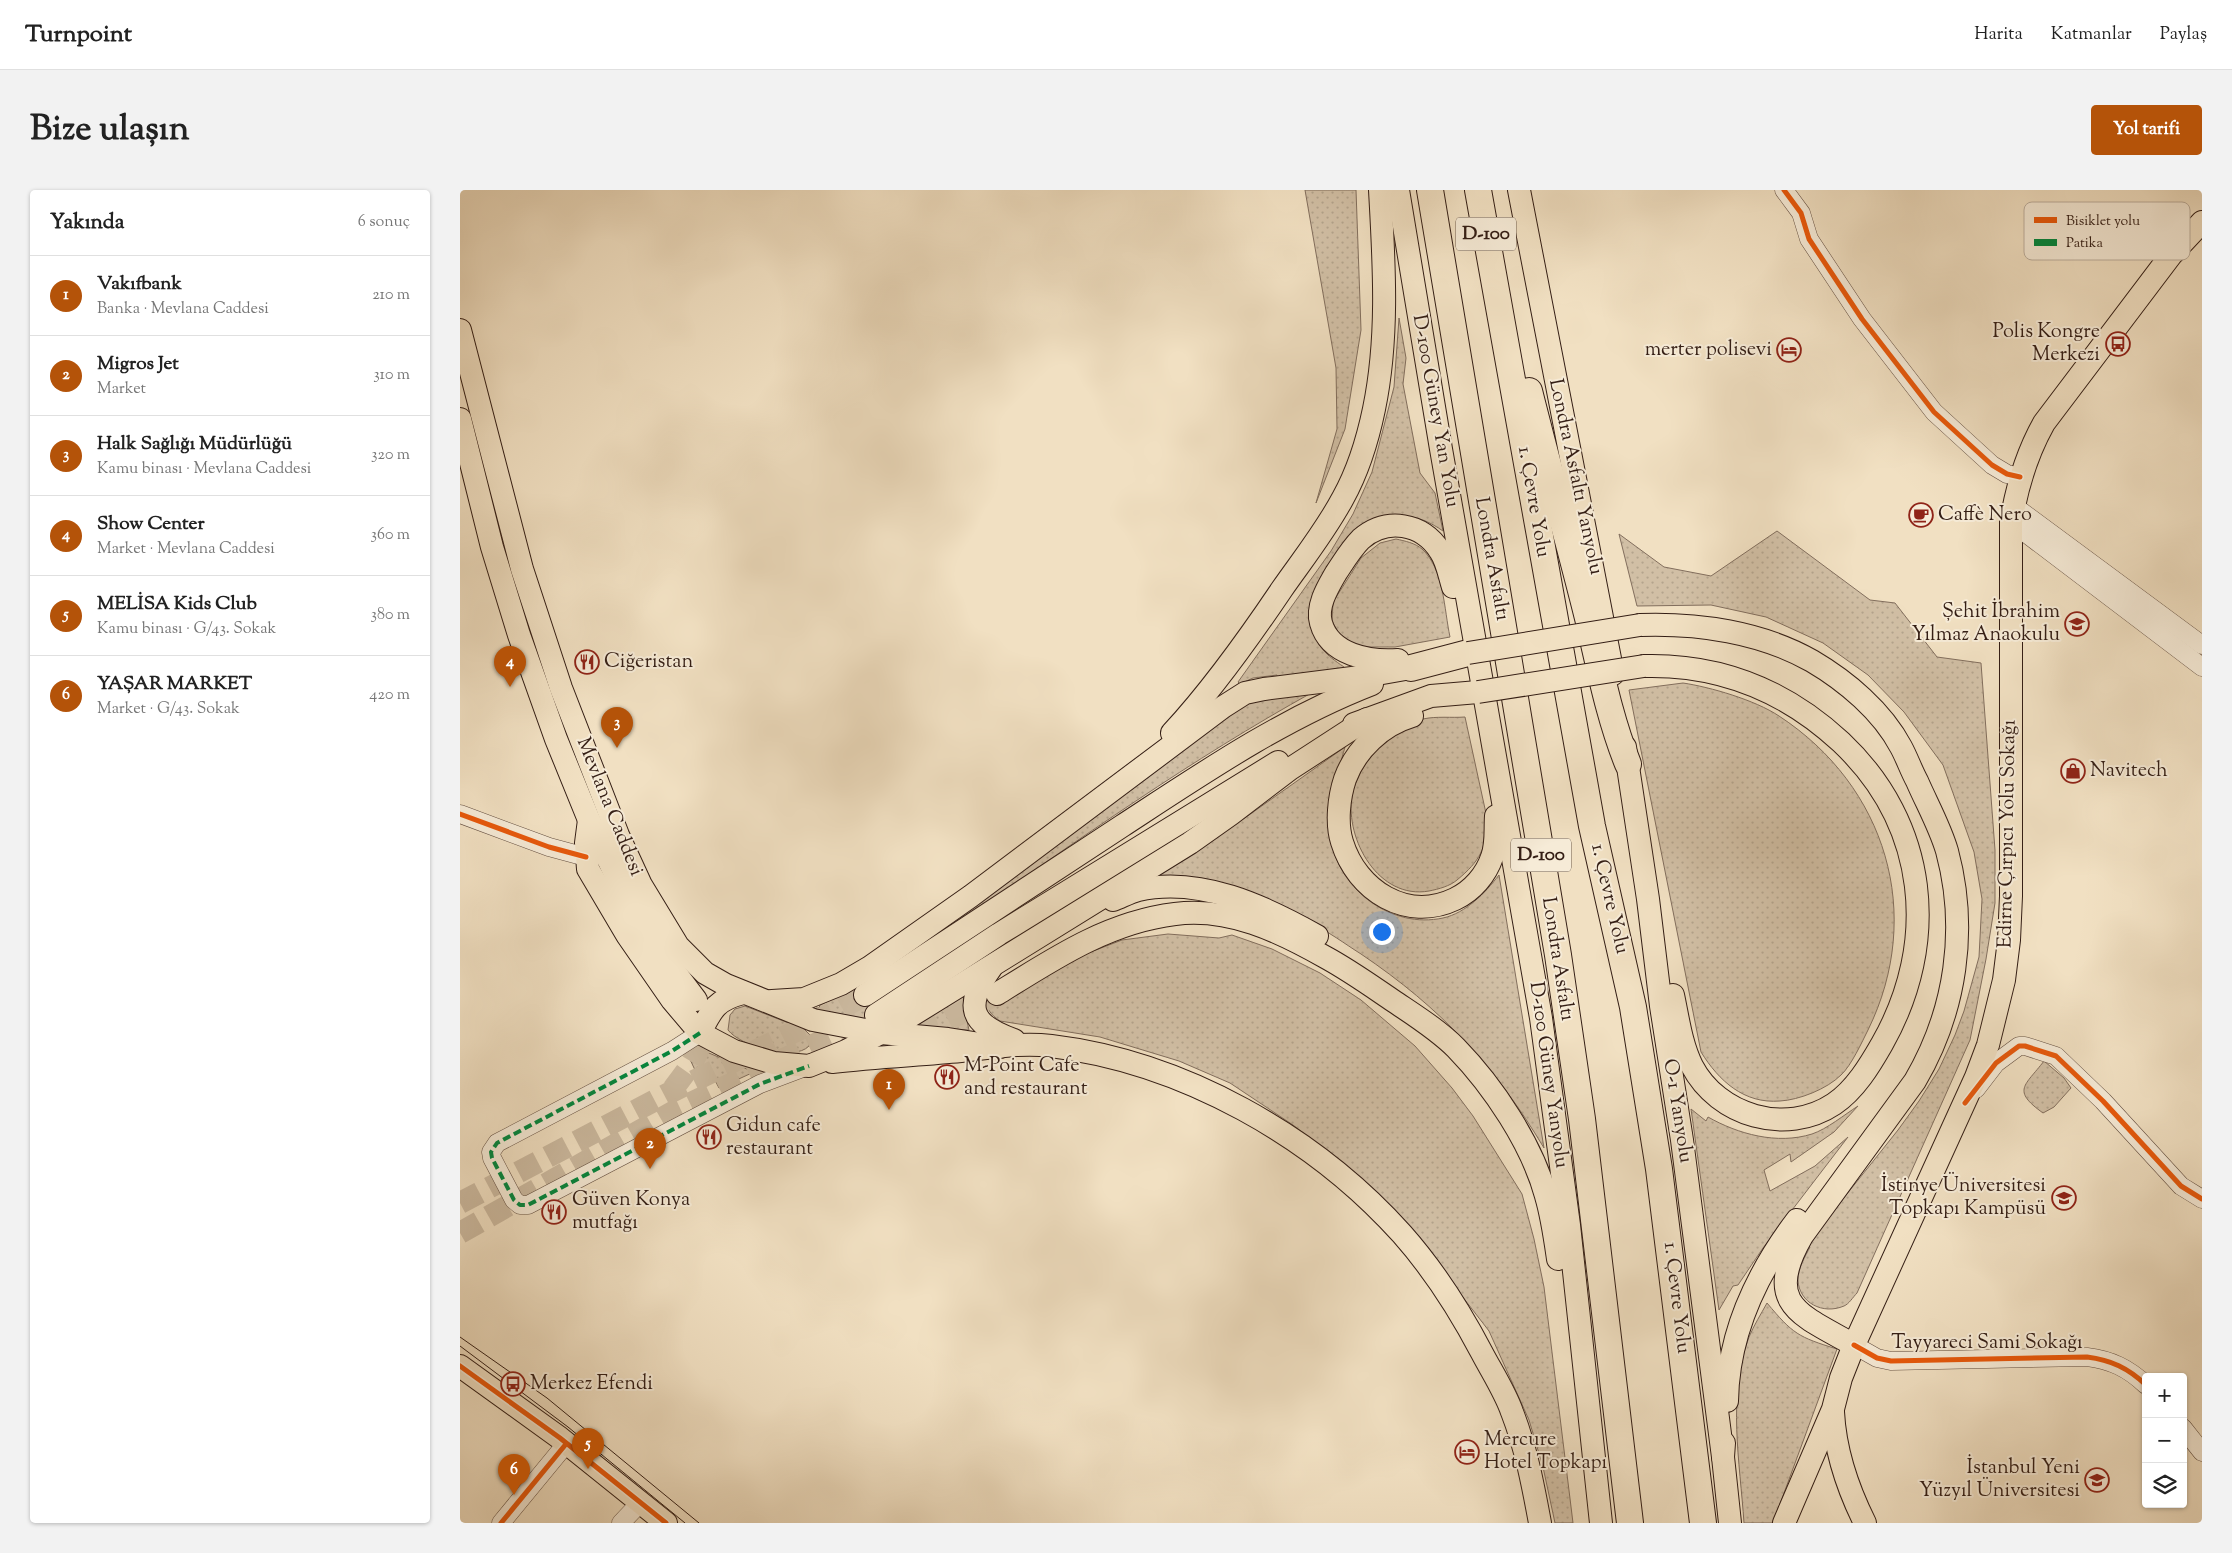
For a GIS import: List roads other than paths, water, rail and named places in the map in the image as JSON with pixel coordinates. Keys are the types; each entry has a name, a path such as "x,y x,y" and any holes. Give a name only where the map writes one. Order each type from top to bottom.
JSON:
{"highway":[{"name":"Londra Asfaltı","path":"1430,190 1558,955 1583,1128 1630,1523"},
{"name":"D-100","path":"1478,190 1494,279"},
{"path":"1494,279 1515,331 1588,618 1606,699 1616,734 1628,764"},
{"name":"1. Çevre Yolu","path":"1494,279 1592,826 1635,1017 1660,1178 1703,1523"},
{"path":"1411,668 1471,642"}],"main road":[{"path":"1141,766 1186,719 1264,616 1325,528 1344,496 1354,474 1368,435 1380,375 1384,285 1380,190"},
{"name":"D-100 Güney Yan Yolu","path":"1398,190 1471,642"},
{"name":"Londra Asfaltı Yanyolu","path":"1519,190 1559,402 1602,612 1628,764"},
{"path":"2190,228 2202,209"},
{"name":"Edirne Çırpıcı Yolu Sokağı","path":"2190,233 2202,222"},
{"name":"Edirne Çırpıcı Yolu Sokağı","path":"1784,1523 1833,1409 1841,1378 1854,1345 1966,1103 1988,1045 2004,980 2009,940 2011,896 2012,514 2020,477 2030,448 2044,423 2167,260"},
{"name":"Mevlana Caddesi","path":"460,330 528,588 561,688 618,835 641,885 678,946 705,972 743,993 766,1000 813,1020 878,1024 948,1039 1000,1046"},
{"name":"Mevlana Caddesi","path":"460,419 492,547 519,635 556,739 589,820 624,892 653,943 696,1000"},
{"path":"1471,642 1464,617 1457,602 1446,561 1440,550 1426,535 1409,526 1393,525 1377,529 1363,538 1353,548 1328,587 1321,606 1321,622 1326,634 1345,651 1360,658 1381,661 1471,642 1640,625 1685,625 1742,635 1788,650 1826,670 1855,692 1889,728 1901,746 1932,812 1947,850 1957,918 1955,965 1949,1001 1940,1032 1929,1057 1915,1081 1802,1236 1791,1254 1785,1274 1784,1286 1789,1301 1799,1313 1854,1345"},
{"name":"D-100 Güney Yanyolu","path":"1471,642 1498,770 1540,1018 1569,1225 1591,1444 1601,1523"},
{"path":"809,1066 846,1051 878,1024 999,934 1298,750 1366,719 1431,696 1478,692 1644,666 1668,665 1716,672 1738,678 1795,705 1821,724 1846,747 1887,801 1905,838 1916,884 1919,910 1915,956 1905,996 1889,1031 1856,1084 1834,1104 1814,1114 1792,1119 1771,1119 1753,1116 1720,1099 1698,1076 1685,1046 1661,938 1648,899"},
{"path":"766,1000 779,1002 804,999 841,984 870,967 971,896 1141,766 1223,707 1245,694 1264,689 1360,677 1411,668"},
{"path":"865,995 1221,761 1288,722 1328,702 1411,668"},
{"path":"1478,692 1449,705 1400,720 1378,733 1356,756 1348,771 1342,790 1339,812 1342,842 1353,867 1365,883 1399,903 1414,907 1432,906 1465,894 1482,877 1492,858 1496,843 1498,770"},
{"path":"878,1024 993,965 1190,843 1290,769 1366,719"},
{"name":"O-1 Yanyolu","path":"1628,764 1697,1252 1723,1457"},
{"path":"589,820 586,857 588,869 627,935 672,1000 700,1033 715,1005 727,997 743,993"},
{"path":"1038,936 1137,890 1161,888 1210,890 1259,907 1322,938 1391,985 1422,1014 1433,1028"},
{"path":"997,994 1086,940 1147,919 1176,914 1206,912 1249,921 1294,940 1351,970 1433,1028 1456,1048 1479,1075 1506,1114 1532,1158 1546,1195 1554,1234 1564,1309 1591,1444"},
{"path":"993,965 975,995 976,1013 988,1029 1032,1045"},
{"path":"809,1066 822,1044 818,1027 813,1020"},
{"name":"Mevlana Caddesi","path":"700,1033 734,1051 774,1063 809,1066 1000,1046 1032,1045 1076,1050 1169,1075 1208,1092 1270,1125 1304,1147 1337,1173 1402,1234 1426,1265 1466,1324 1511,1409 1522,1440 1540,1523"},
{"path":"1730,1523 1723,1457 1727,1423 1729,1370 1735,1336 1748,1301 1761,1273 1800,1217 1836,1174 1874,1137"},
{"path":"460,1366 566,1444 666,1523"},
{"path":"1833,1409 1836,1441 1850,1492 1864,1523"},
{"path":"1803,1476 1822,1469 1838,1477 1850,1492"}],"street":[{"path":"1784,190 1801,213 1809,239 1862,319 1934,412 1992,466 2007,474 2020,477"},
{"path":"2012,514 2202,645"},
{"path":"2012,514 2202,667"},
{"path":"460,814 549,847 586,857"},
{"path":"700,1033 672,1051 497,1143 491,1152 492,1158 514,1200 520,1205 528,1205 760,1084 809,1066"},
{"path":"1966,1103 1996,1063 2018,1046 2025,1046 2056,1056 2103,1101 2181,1186 2202,1199"},
{"name":"Tayyareci Sami Sokağı","path":"1854,1345 1877,1358 1890,1361 2087,1357 2106,1359 2122,1366 2142,1381"},
{"path":"501,1523 566,1444"},
{"path":"621,1523 640,1503"}],"tunnel":[{"path":"460,1203 671,1092 827,1016 865,995"},
{"path":"856,1056 943,1023 991,997"},
{"path":"673,1089 691,1064 700,1047 703,1028 702,1017"},
{"path":"460,1233 678,1109 864,1021"}],"tram line":[{"path":"460,1337 547,1398 699,1523"},
{"path":"460,1346 568,1427 685,1523"}],"place":[{"name":"Polis Kongre Merkezi","path":"2118,344"},
{"name":"merter polisevi","path":"1789,350"},
{"name":"Caffè Nero","path":"1921,515"},
{"name":"Şehit İbrahim Yılmaz Anaokulu","path":"2077,624"},
{"name":"Ciğeristan","path":"587,662"},
{"name":"Show Center","path":"510,687"},
{"name":"Halk Sağlığı Müdürlüğü","path":"617,748"},
{"name":"Navitech","path":"2073,771"},
{"name":"M-Point Cafe and restaurant","path":"947,1077"},
{"name":"Vakıfbank","path":"889,1110"},
{"name":"Gidun cafe restaurant","path":"709,1137"},
{"name":"Migros Jet","path":"650,1169"},
{"name":"İstinye Üniversitesi Topkapı Kampüsü","path":"2064,1198"},
{"name":"Güven Konya mutfağı","path":"554,1212"},
{"name":"Merkez Efendi","path":"513,1384"},
{"name":"Mercure Hotel Topkapı","path":"1467,1452"},
{"name":"MELİSA Kids Club","path":"588,1469"},
{"name":"İstanbul Yeni Yüzyıl Üniversitesi","path":"2097,1480"},
{"name":"YAŞAR MARKET","path":"514,1495"}]}
